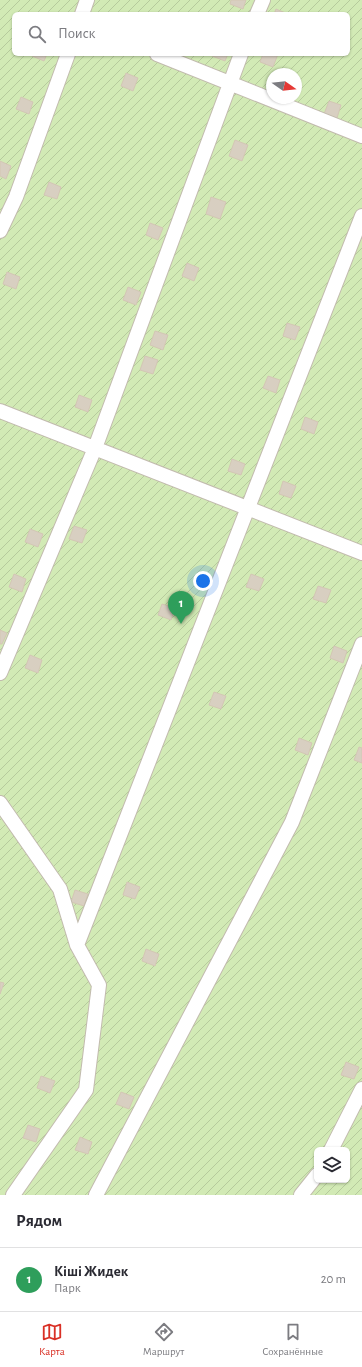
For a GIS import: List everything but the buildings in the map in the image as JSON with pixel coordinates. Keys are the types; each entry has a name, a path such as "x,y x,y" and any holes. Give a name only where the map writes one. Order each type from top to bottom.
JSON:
{"street":[{"path":"83,12 87,0"},
{"path":"259,12 263,0"},
{"path":"0,231 16,197 67,56"},
{"path":"162,56 362,136"},
{"path":"0,673 95,448 240,56"},
{"path":"77,945 362,216"},
{"path":"0,411 362,553"},
{"path":"96,1195 292,822 362,644"},
{"path":"0,803 60,890 77,945 99,985 86,1090 13,1195"},
{"path":"332,1147 362,1089"},
{"path":"301,1195 314,1179"}],"green space":[{"path":"0,0 362,0 362,1195 0,1195"}],"place":[{"name":"Кіші Жидек","path":"181,624"}]}
